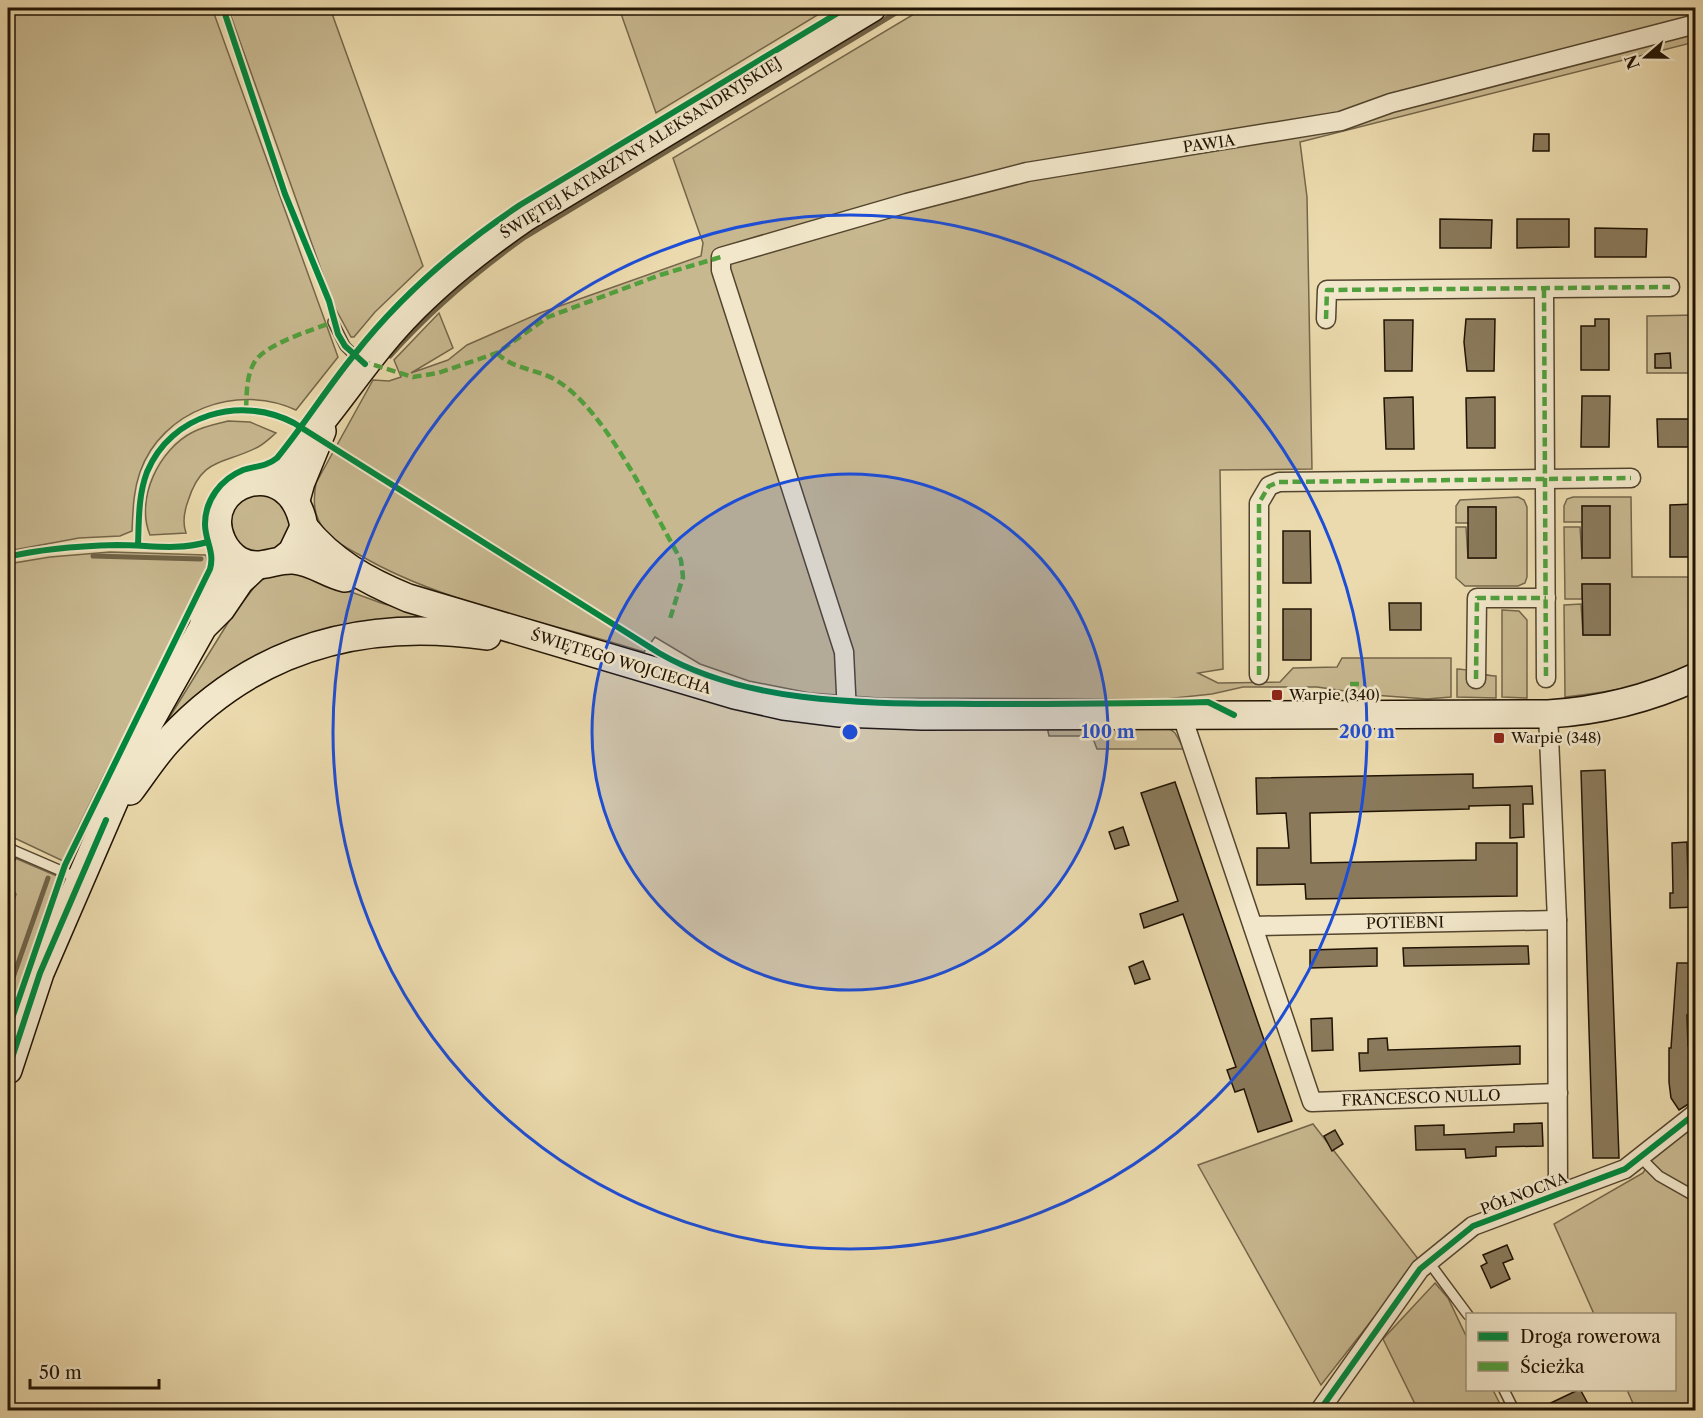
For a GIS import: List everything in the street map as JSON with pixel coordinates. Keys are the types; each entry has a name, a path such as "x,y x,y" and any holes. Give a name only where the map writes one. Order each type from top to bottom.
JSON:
{"street":[{"name":"ŚWIĘTEJ KATARZYNY ALEKSANDRYJSKIEJ","path":"265,480 282,469 329,414 394,329 428,294 483,247 526,217 872,8"},
{"name":"PAWIA","path":"848,713 843,652 721,270 721,257 907,203 1027,172 1341,122 1391,103 1695,24"},
{"path":"1326,319 1326,290 1670,287"},
{"path":"1544,289 1546,678"},
{"name":"ŚWIĘTEJ KATARZYNY ALEKSANDRYJSKIEJ","path":"296,500 329,414"},
{"path":"1259,675 1259,503 1269,486 1279,482 1631,478"},
{"path":"8,1070 40,973 145,730 203,627 222,609 240,581 292,552 304,526 296,500 283,487 265,480 249,482 234,489 223,501 218,516 218,533 225,548 238,560 269,563"},
{"name":"ŚWIĘTEGO WOJCIECHA","path":"304,526 336,560 375,584"},
{"path":"203,627 208,599 222,569 225,548"},
{"name":"ŚWIĘTEGO WOJCIECHA","path":"269,563 294,560 339,576 375,584 439,608 735,695 784,706 848,713 922,716 1548,714 1606,708 1672,688 1695,677"},
{"path":"1476,679 1477,598 1546,598"},
{"path":"106,820 167,742 189,720 239,681 298,651 352,636 406,630 549,641"},
{"path":"1548,714 1557,920 1558,1192"},
{"name":"FRANCESCO NULLO","path":"1182,716 1312,1101 1558,1093"},
{"name":"POTIEBNI","path":"1253,926 1557,920"},
{"name":"PÓŁNOCNA","path":"1320,1410 1428,1261 1473,1226 1558,1192 1606,1178 1625,1169 1695,1113"}],"lane":[{"path":"333,322 345,346 354,355"},
{"path":"8,864 10,849 80,879"},
{"path":"1647,1164 1659,1176 1695,1197"},
{"path":"1428,1261 1466,1314"},
{"path":"1505,1391 1514,1410"}],"shaded area":[{"path":"8,8 212,8 338,357 296,410 274,402 227,401 204,408 184,418 166,432 151,450 140,472 135,494 132,531 120,536 79,538 8,551"},
{"path":"228,8 330,8 423,266 375,312 354,337 351,337 334,306"},
{"path":"619,8 829,8 656,113"},
{"path":"924,8 1695,8 1695,42 1300,142 1307,197 1312,469 1220,470 1223,669 1198,673 1218,683 1280,682 1293,668 1337,667 1342,658 1451,658 1451,697 1427,699 1373,695 1317,687 1243,687 1212,694 1165,699 879,698 810,693 749,681 700,664 655,637 644,652 461,599 390,571 340,544 325,531 315,508 316,483 373,380 389,381 401,377 394,360 439,313 453,348 411,373 448,360 467,345 540,313 701,256 703,243 673,158"},
{"path":"1695,315 1695,373 1647,373 1647,316"},
{"path":"228,421 250,422 276,433 260,446 216,464 200,476 185,509 186,533 150,535 146,521 148,491 160,463 170,450 193,432"},
{"path":"253,485 297,507 283,555 239,554 225,510"},
{"path":"1518,497 1524,500 1527,507 1527,577 1525,583 1518,586 1465,586 1456,578 1456,527 1466,527 1468,558 1496,558 1496,507 1468,507 1470,523 1456,523 1456,506 1460,500"},
{"path":"1573,497 1631,497 1632,577 1695,577 1695,664 1648,682 1599,693 1565,697 1564,605 1581,604 1583,635 1610,635 1610,584 1582,584 1582,599 1565,599 1564,527 1580,527 1582,558 1610,506 1582,506 1584,522 1564,522 1564,506 1567,499"},
{"path":"110,552 206,555 208,564 174,639 98,786 63,861 8,835 8,564 50,557"},
{"path":"284,572 297,572 381,603 443,620 336,630 148,752 234,613 260,580"},
{"path":"1502,610 1519,611 1527,620 1527,698 1502,697"},
{"path":"1457,669 1496,676 1496,698 1457,697"},
{"path":"1166,726 1175,733 1184,749 1097,749 1092,736 1049,736 1047,727"},
{"path":"8,855 57,876 8,1018 8,919 16,894 8,882"},
{"path":"1695,1121 1695,1410 1636,1410 1627,1391 1676,1391 1676,1313 1594,1313 1554,1224 1643,1173 1655,1153"},
{"path":"1313,1124 1419,1260 1321,1385 1198,1165"},
{"path":"1435,1283 1448,1298 1466,1336 1466,1391 1494,1391 1503,1410 1418,1410 1383,1339"}],"building":[{"path":"1534,134 1549,134 1549,151 1533,151"},
{"path":"1440,219 1492,220 1491,248 1440,248"},
{"path":"1517,219 1569,219 1569,247 1517,248"},
{"path":"1595,228 1647,229 1646,257 1595,257"},
{"path":"1466,319 1495,319 1494,371 1467,371 1464,342"},
{"path":"1595,319 1609,319 1609,370 1581,370 1581,326 1595,326"},
{"path":"1384,320 1413,320 1412,371 1385,371"},
{"path":"1670,353 1671,368 1655,368 1655,354"},
{"path":"1582,396 1610,396 1609,447 1581,447"},
{"path":"1413,397 1414,449 1386,449 1384,398"},
{"path":"1495,397 1495,448 1467,448 1466,398"},
{"path":"1657,419 1695,419 1695,447 1658,447"},
{"path":"1695,504 1695,557 1670,557 1670,505"},
{"path":"1582,506 1610,506 1610,558 1582,558"},
{"path":"1468,507 1496,507 1496,558 1468,558"},
{"path":"1283,531 1310,531 1311,583 1283,583"},
{"path":"1582,584 1610,584 1610,635 1583,635"},
{"path":"1389,603 1421,603 1421,630 1390,630"},
{"path":"1283,609 1311,609 1311,660 1283,660"},
{"path":"1605,770 1619,1158 1593,1158 1581,771"},
{"path":"1473,774 1473,788 1532,786 1533,804 1523,804 1524,837 1510,838 1510,805 1469,806 1469,809 1310,813 1311,863 1476,860 1476,843 1517,843 1517,896 1306,899 1305,884 1257,885 1257,848 1289,848 1286,813 1257,814 1256,778"},
{"path":"1175,782 1292,1121 1258,1132 1244,1089 1235,1092 1227,1070 1236,1067 1183,914 1144,928 1140,914 1178,901 1141,793"},
{"path":"1123,827 1129,845 1115,849 1109,832"},
{"path":"1687,842 1688,879 1695,879 1695,907 1670,908 1670,893 1673,893 1672,843"},
{"path":"1528,946 1529,964 1404,966 1403,948"},
{"path":"1377,948 1377,966 1310,968 1310,950"},
{"path":"1143,961 1150,979 1135,984 1129,967"},
{"path":"1677,963 1695,963 1695,1015 1687,1015 1688,1046 1695,1045 1695,1063 1692,1064 1695,1100 1679,1110 1671,1098 1669,1082 1669,1048 1671,1048"},
{"path":"1332,1018 1333,1050 1312,1051 1311,1019"},
{"path":"1387,1038 1388,1050 1520,1046 1520,1064 1360,1071 1359,1053 1368,1053 1368,1039"},
{"path":"1542,1123 1543,1146 1496,1147 1496,1156 1466,1158 1465,1149 1416,1150 1415,1126 1444,1125 1444,1135 1514,1132 1514,1124"},
{"path":"1335,1130 1343,1144 1332,1151 1324,1136"},
{"path":"1507,1245 1513,1259 1503,1263 1510,1279 1491,1288 1481,1266 1487,1263 1483,1255"},
{"path":"1576,1391 1581,1391 1588,1404 1575,1410 1536,1410"}],"waterway":[{"path":"390,356 454,293 525,237 904,8"},
{"path":"93,556 201,559"},
{"path":"8,992 48,878"}],"marked path":[{"path":"361,361 413,377 438,373 497,353 548,317 660,275 721,257"},
{"path":"1326,319 1327,290 1670,287"},
{"path":"1544,289 1546,678"},
{"path":"246,409 247,385 254,363 259,356 290,338 333,322 332,316"},
{"path":"497,353 511,363 552,378 577,397 595,416 627,464 681,560 683,577 669,622"},
{"path":"1259,675 1259,503 1269,486 1279,482 1631,478"},
{"path":"1476,679 1477,598 1546,598"},
{"path":"1350,684 1366,684"}],"cycle path":[{"path":"223,8 285,194 329,301 338,334 345,346 365,364"},
{"path":"8,1030 65,865 210,569 211,552 205,524 208,507 216,491 235,474 265,465 277,458 372,333 431,273 474,238 520,205 846,8"},
{"path":"138,545 142,490 147,472 158,452 173,436 190,424 210,415 231,411 252,411 273,415 294,423 659,653 695,671 734,684 774,693 857,702 980,704 1208,702 1234,715"},
{"path":"8,557 35,551 76,547 117,545 173,547 208,542"},
{"path":"8,1070 40,973 106,820"},
{"path":"1320,1410 1420,1269 1473,1226 1625,1169 1696,1113"}],"place":[{"name":"Warpie (340)","path":"1277,695"},
{"name":"Warpie (348)","path":"1499,738"}]}
